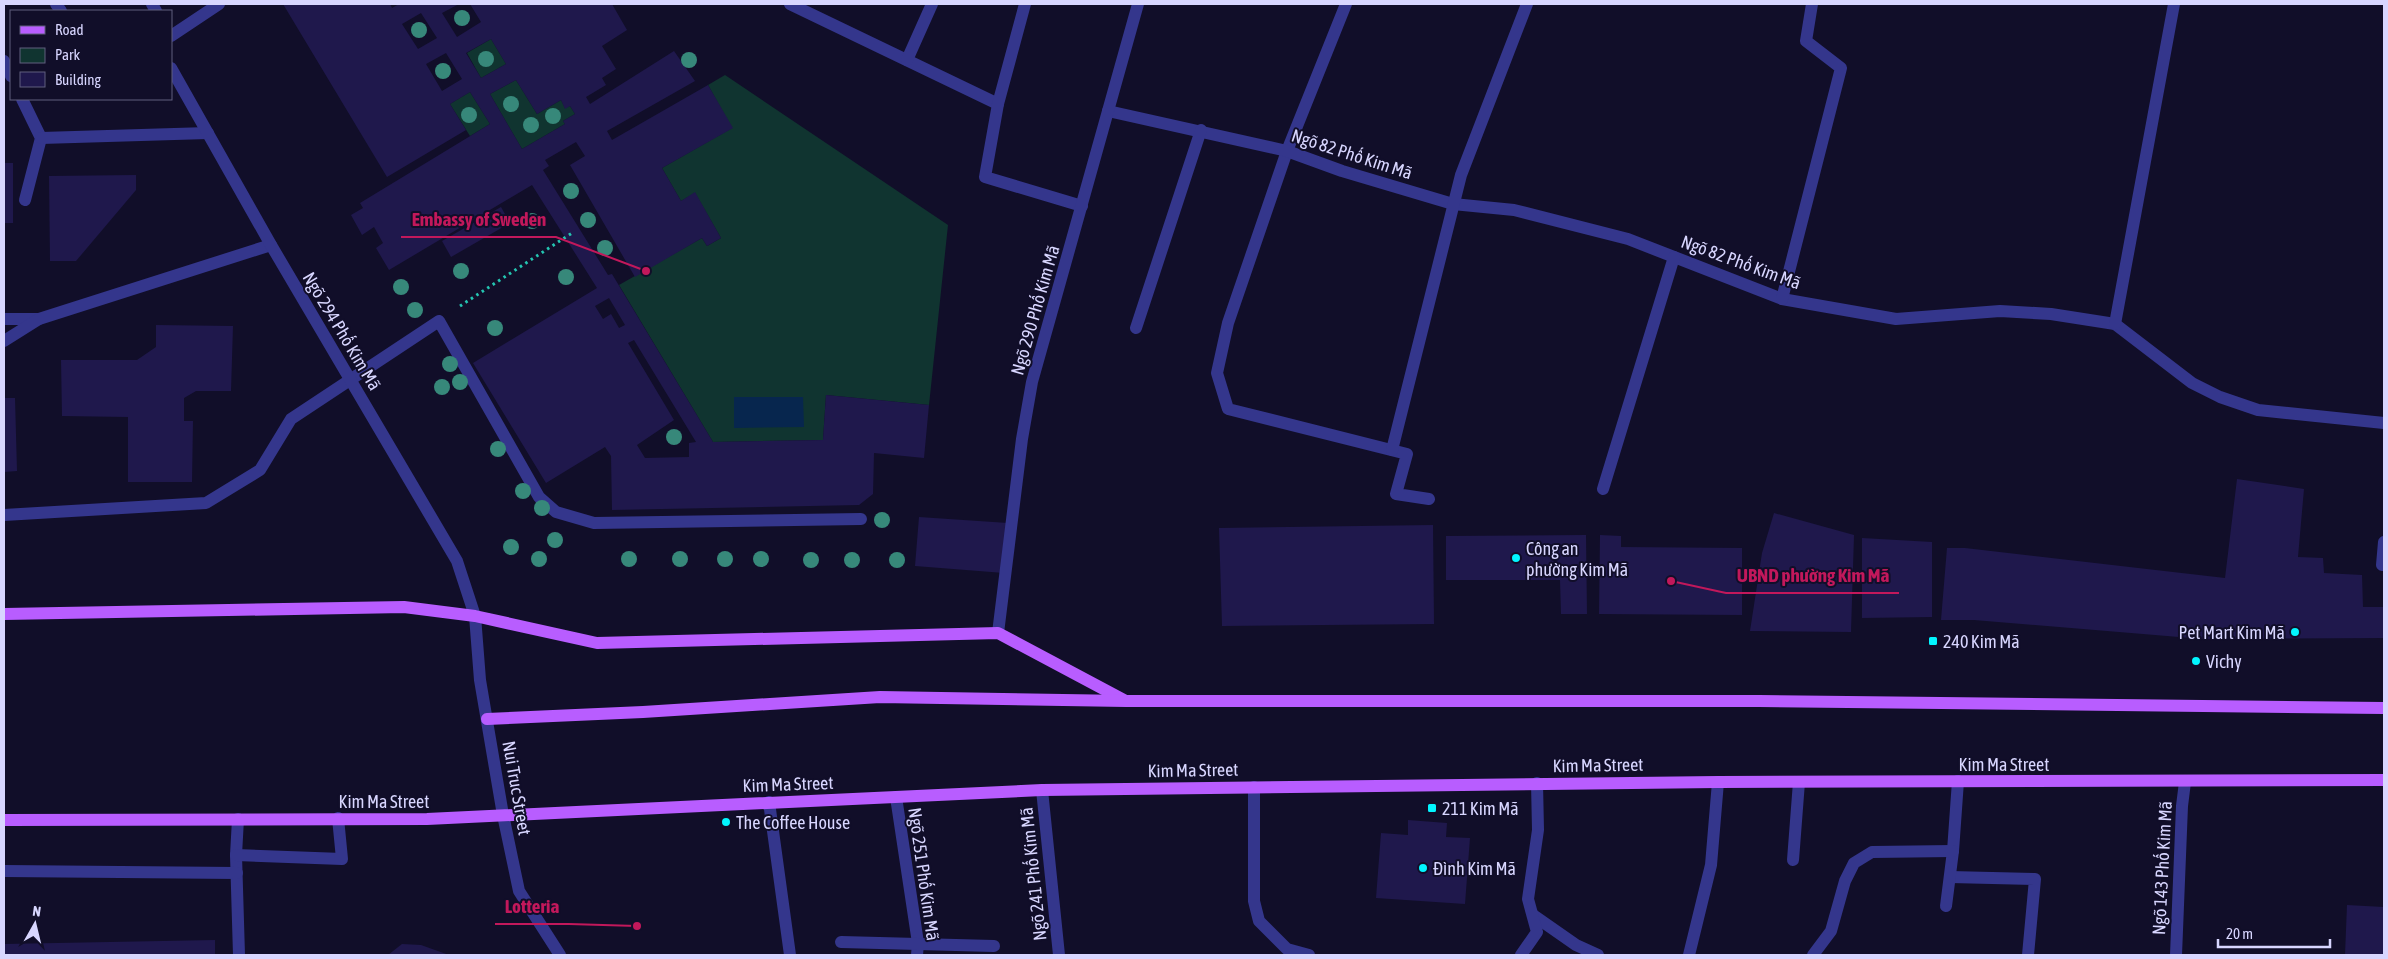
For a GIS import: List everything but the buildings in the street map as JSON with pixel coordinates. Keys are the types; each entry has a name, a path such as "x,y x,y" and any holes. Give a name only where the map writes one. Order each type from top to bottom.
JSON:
{"main road":[{"path":"4,614 404,607 475,616 597,643 998,633 1126,701"},
{"path":"487,719 643,712 880,697 1126,701 1759,701 2384,708"},
{"name":"Kim Ma Street","path":"4,820 427,819 1042,790 1254,786 1718,782 2384,780"}],"street":[{"path":"172,35 219,4"},
{"path":"790,4 998,104"},
{"path":"907,60 932,4"},
{"path":"1025,4 998,104 985,177 1082,206"},
{"name":"Ngõ 290 Phố Kim Mã","path":"998,633 1022,439 1032,382 1138,4"},
{"path":"1346,4 1288,151 1228,323 1217,373 1228,409 1407,454 1396,494 1429,499"},
{"path":"1392,450 1453,204 1467,157 1527,4"},
{"path":"1782,298 1841,68 1806,41 1812,4"},
{"path":"2115,324 2174,4"},
{"path":"4,60 10,74"},
{"name":"Ngõ 294 Phố Kim Mã","path":"172,70 271,245 457,561 475,616"},
{"path":"22,100 41,138 25,200"},
{"name":"Ngõ 82 Phố Kim Mã","path":"1108,111 1202,130 1288,151 1342,171 1453,204 1514,210 1628,239 1782,298 1896,319 2000,312 2051,314 2115,324 2192,382 2220,397 2258,410 2384,423"},
{"path":"1136,328 1202,130"},
{"path":"41,138 208,133"},
{"path":"4,340 39,319 271,245"},
{"path":"1602,489 1674,257"},
{"path":"4,319 39,319"},
{"path":"4,515 206,503 260,470 291,419 439,320 539,497 556,512 594,523 861,519"},
{"path":"2384,542 2382,565 2384,566"},
{"name":"Nui Truc Street","path":"475,616 480,680 503,815 519,891 560,955"},
{"path":"1946,906 1953,851 1958,781"},
{"path":"1689,954 1711,865 1718,782"},
{"path":"1793,860 1796,808 1800,782"},
{"name":"Ngõ 143 Phố Kim Mã","path":"2176,955 2182,806 2185,782"},
{"path":"1521,955 1537,932 1528,899 1538,830 1538,784"},
{"path":"1254,786 1254,901 1259,921 1287,949 1309,955"},
{"name":"Ngõ 241 Phố Kim Mã","path":"1042,790 1059,955"},
{"name":"Ngõ 251 Phố Kim Mã","path":"896,797 918,949"},
{"path":"769,802 790,955"},
{"path":"238,818 236,856 239,955"},
{"path":"236,856 342,859 338,818"},
{"path":"1813,955 1831,931 1845,881 1854,863 1872,852 1953,851"},
{"path":"4,871 237,873"},
{"path":"1950,877 2035,879 2028,955"},
{"path":"1533,915 1576,945 1598,955"},
{"path":"841,942 918,949 994,946"}],"path":[{"path":"439,320 572,233"}],"green space":[{"path":"491,39 506,64 481,78 467,53"},
{"path":"725,75 948,225 929,405 826,395 823,440 713,442 619,285 702,238 707,246 721,238 695,193 681,201 662,168 732,128 708,85"},
{"path":"516,80 537,114 561,100 565,108 570,106 575,114 563,121 565,124 522,149 490,94"},
{"path":"470,92 490,124 470,136 450,104"}],"water":[{"path":"734,397 803,397 804,427 734,428"}],"place":[{"name":"Embassy of Sweden","path":"646,271"},
{"name":"Công an phường Kim Mã","path":"1516,558"},
{"name":"UBND phường Kim Mã","path":"1671,581"},
{"name":"Pet Mart Kim Mã","path":"2295,632"},
{"name":"240 Kim Mã","path":"1933,641"},
{"name":"Vichy","path":"2196,661"},
{"name":"211 Kim Mã","path":"1432,808"},
{"name":"The Coffee House","path":"726,822"},
{"name":"Đình Kim Mã","path":"1423,868"},
{"name":"Lotteria","path":"637,926"}]}
